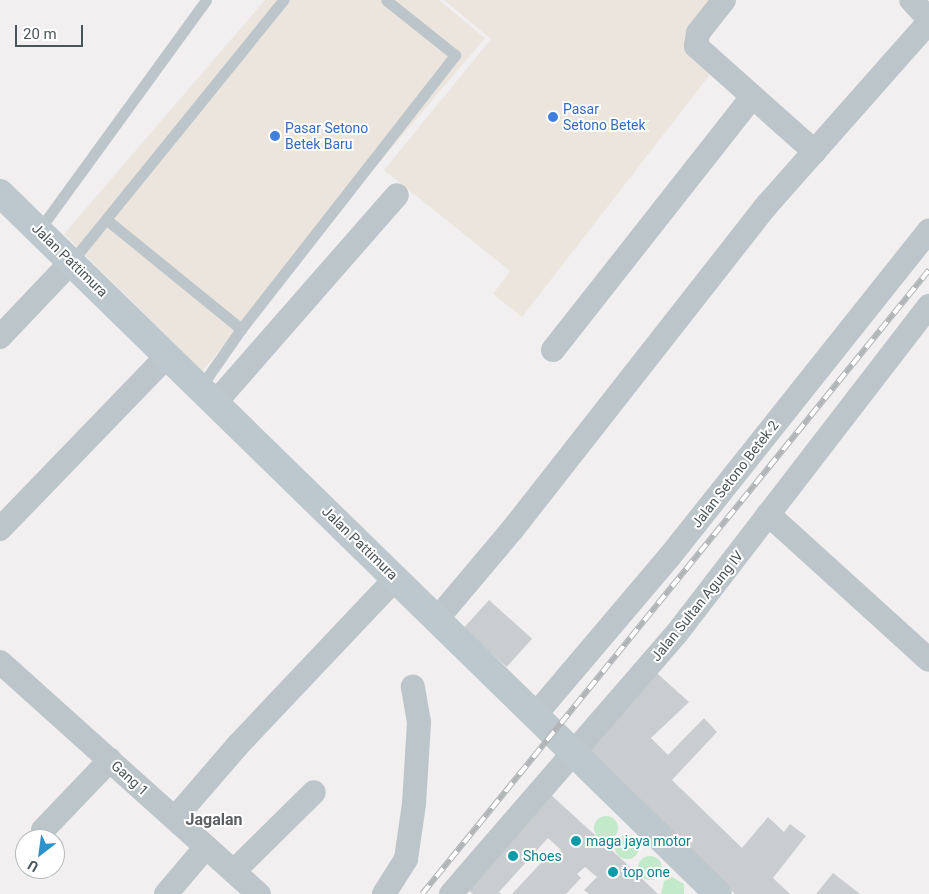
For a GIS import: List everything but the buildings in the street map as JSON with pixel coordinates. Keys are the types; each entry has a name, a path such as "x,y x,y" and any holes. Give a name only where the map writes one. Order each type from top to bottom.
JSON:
{"main road":[{"name":"Jalan Pattimura","path":"0,193 575,752 718,894"}],"street":[{"path":"724,0 698,33 696,46 751,98 814,152"},
{"path":"438,619 518,522 711,273 926,25 927,17 911,0"},
{"path":"553,350 751,98"},
{"path":"207,395 397,195"},
{"name":"Jalan Setono Betek 2","path":"536,714 670,556 929,230"},
{"path":"0,337 72,261"},
{"name":"Jalan Sultan Agung IV","path":"451,894 677,633 929,306"},
{"path":"0,529 167,356"},
{"path":"768,514 929,660"},
{"path":"175,818 238,745 396,578"},
{"name":"Gang 1","path":"0,662 259,894"},
{"path":"384,894 406,859 414,804 419,722 414,687"},
{"path":"45,829 110,760"},
{"path":"234,871 314,792"},
{"path":"166,894 206,847"}],"lane":[{"path":"39,230 206,0"},
{"path":"72,261 108,220 283,0"},
{"path":"207,395 241,329 455,55 386,0"},
{"path":"108,220 241,329"}],"shaded area":[{"name":"Pasar Setono Betek Baru","path":"265,0 439,0 485,38 202,371 64,234"},
{"name":"Pasar Setono Betek","path":"444,0 720,0 689,39 719,63 522,317 493,294 510,271 384,170 491,39"}],"green space":[{"path":"606,816 615,819 618,828 615,837 606,840 597,837 594,828 597,819"},
{"path":"627,835 636,838 639,847 636,856 627,859 618,856 615,847 618,838"},
{"path":"650,856 659,859 662,868 659,877 650,880 641,877 638,868 641,859"},
{"path":"672,877 684,884 684,894 661,894 664,881"}],"railway":[{"path":"422,894 929,270"}],"place":[{"name":"Pasar Setono Betek","path":"553,117"},
{"name":"Pasar Setono Betek Baru","path":"275,136"},
{"name":"maga jaya motor","path":"576,841"},
{"name":"Shoes","path":"513,856"},
{"name":"top one","path":"613,872"}],"district":[{"name":"Jagalan","path":"214,820"}]}
